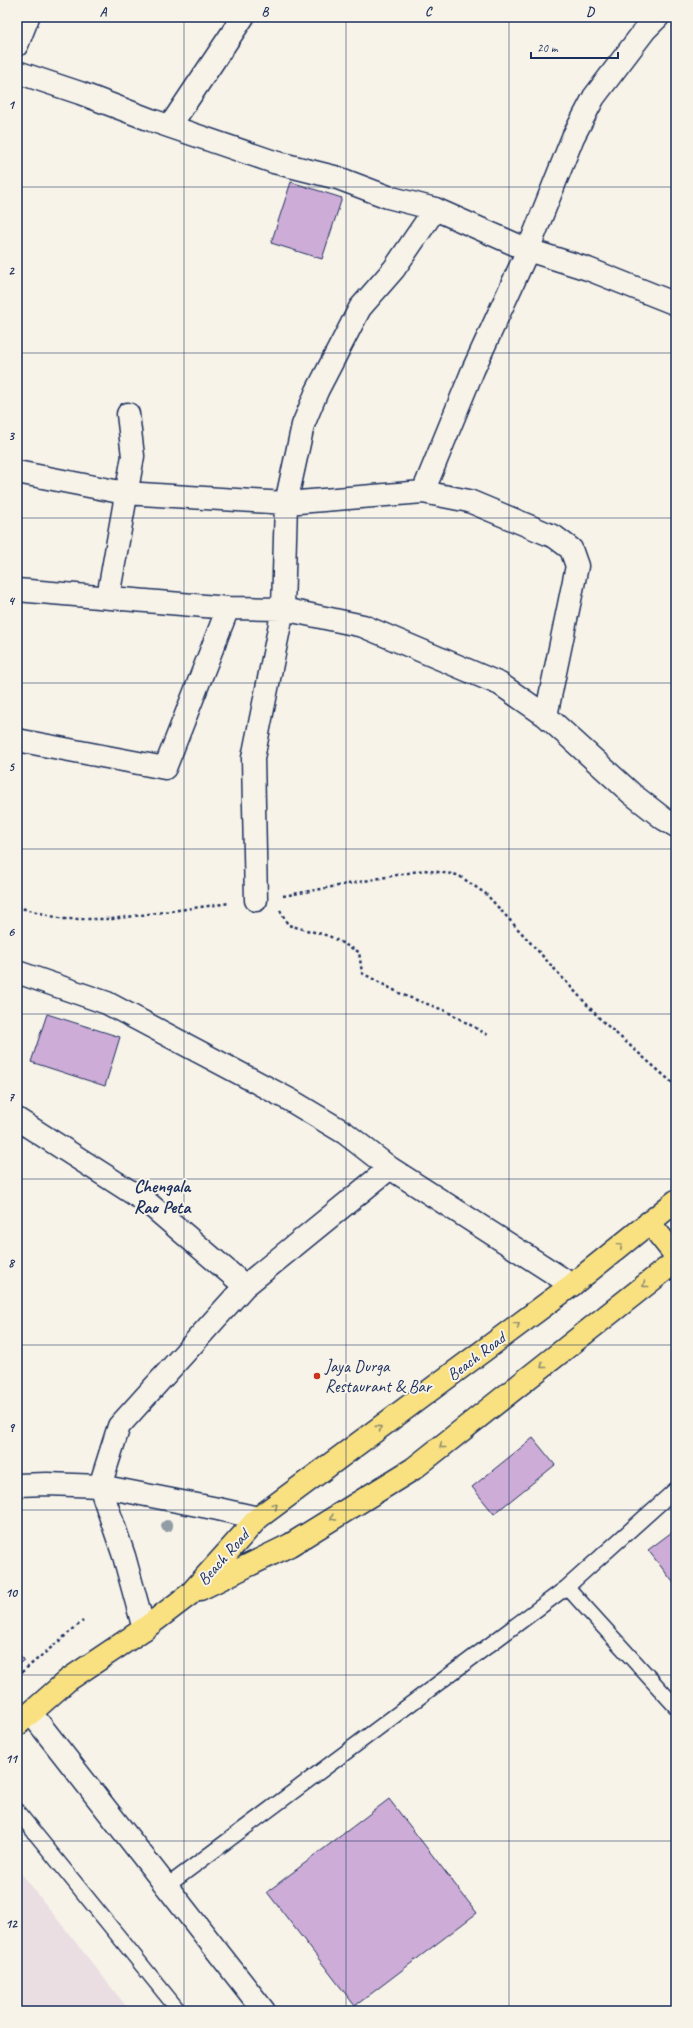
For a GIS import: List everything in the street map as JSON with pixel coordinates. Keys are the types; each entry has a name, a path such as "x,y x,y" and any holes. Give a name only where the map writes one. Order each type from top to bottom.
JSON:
{"main road":[{"name":"Beach Road","path":"190,1594 258,1518 572,1285 676,1201"},
{"path":"649,1222 676,1256"},
{"name":"Beach Road","path":"24,1719 68,1680 144,1629 190,1594 290,1544 413,1469 676,1261"}],"street":[{"path":"17,45 28,17"},
{"path":"170,126 243,17"},
{"path":"423,492 473,370 528,250 573,137 594,97 645,30 658,17"},
{"path":"17,72 274,162 338,178 388,197 435,209 528,250 588,270 676,304"},
{"path":"265,898 253,758 283,609 286,503 303,425 317,391 360,308 394,269 435,209"},
{"path":"108,597 125,493 133,456 128,414"},
{"path":"17,472 125,493 286,503 423,492 469,501 554,537 571,549 577,566 546,716"},
{"path":"17,590 228,608 283,609 363,626 500,684 546,716 632,794 664,819 676,826"},
{"path":"17,740 165,768 228,608"},
{"path":"17,972 107,1003 290,1100 345,1133 390,1168 572,1285"},
{"path":"17,1119 148,1203 245,1286"},
{"path":"144,1629 124,1556 100,1486 119,1426 245,1286 390,1168"},
{"path":"17,1485 47,1484 100,1486 258,1518"},
{"path":"24,1719 167,1886 264,2011"}],"lane":[{"path":"167,1886 567,1587 676,1489"},
{"path":"567,1587 676,1707"},
{"path":"17,1811 179,2011"}],"path":[{"path":"17,907 63,919 112,919 265,898 424,870 458,875 486,894 601,1020 676,1086"},
{"path":"265,898 288,925 329,936 359,952 362,973 403,995 446,1011 488,1035"},
{"path":"17,1676 83,1620"}],"shaded area":[{"path":"17,1868 130,2011 17,2011"}],"building":[{"path":"291,182 342,198 322,259 271,243"},
{"path":"47,1014 120,1037 105,1086 31,1062"},
{"path":"533,1438 555,1465 494,1514 472,1487"},
{"path":"676,1529 676,1586 648,1550"},
{"path":"17,1651 24,1660 17,1665"},
{"path":"389,1799 477,1913 355,2006 267,1892"}],"place":[{"name":"Jaya Durga Restaurant & Bar","path":"317,1376"}],"district":[{"name":"Chengala Rao Peta","path":"162,1196"}]}
